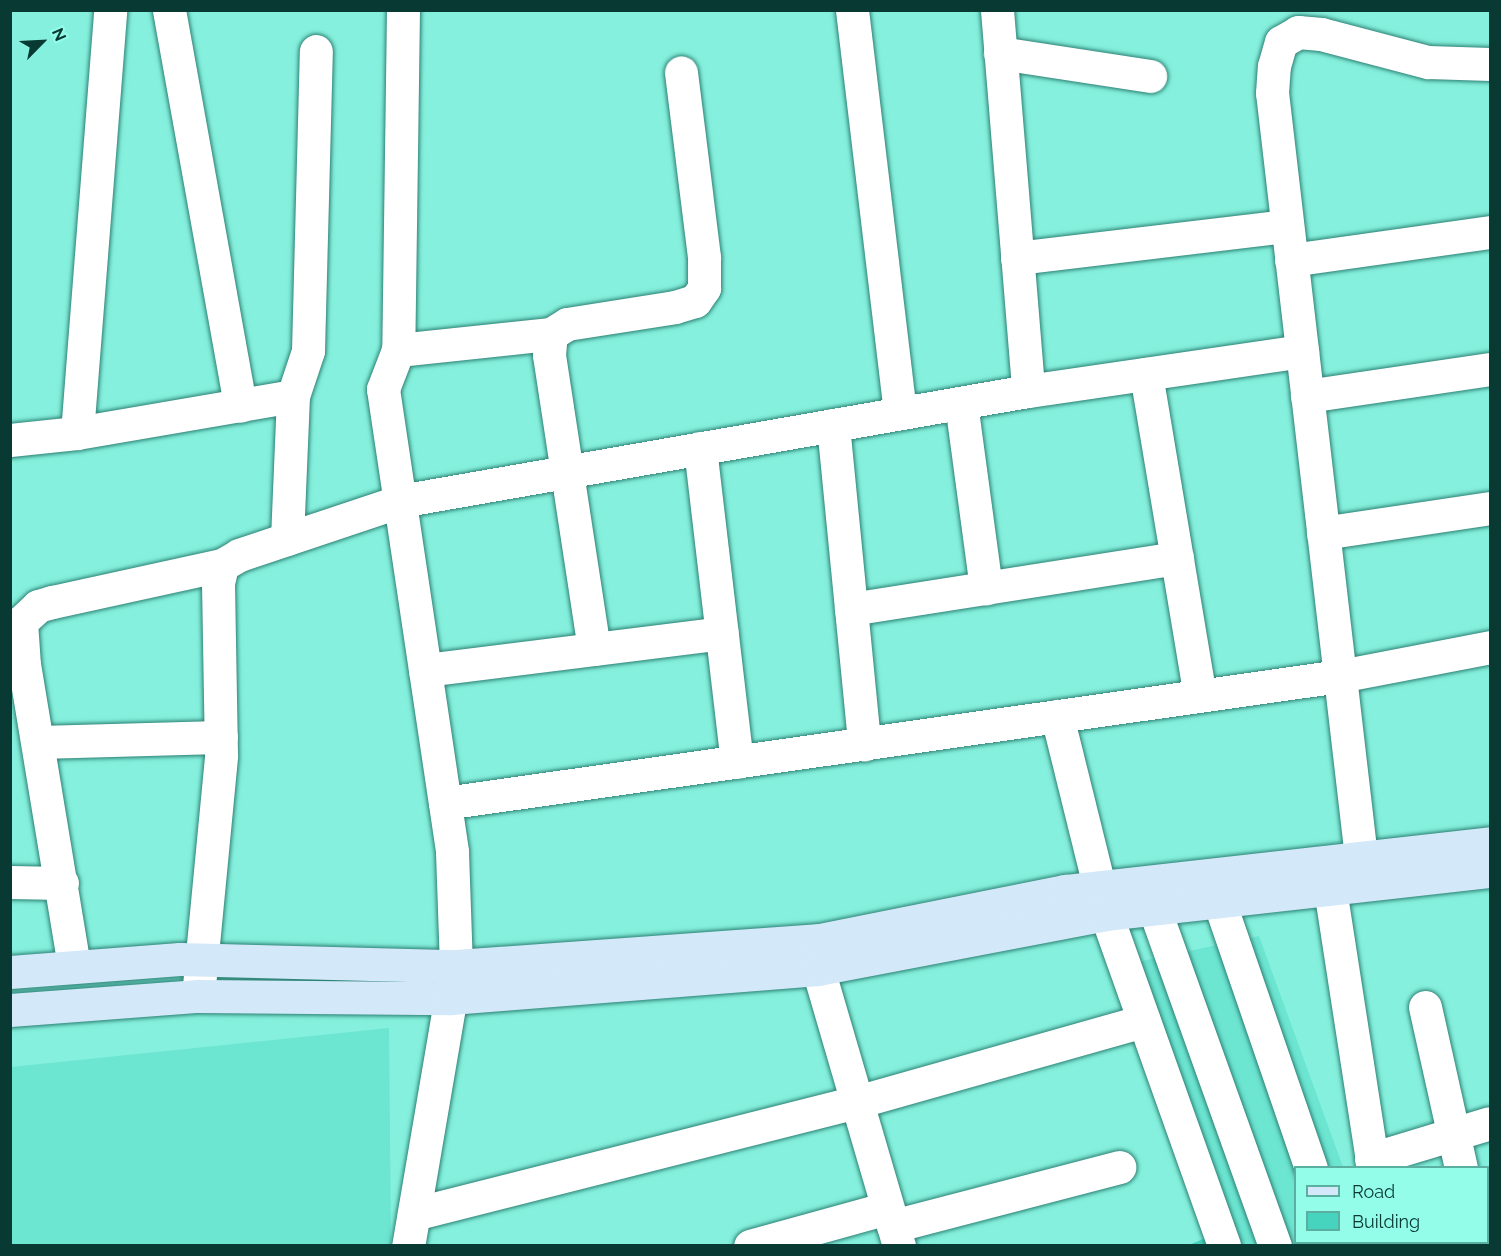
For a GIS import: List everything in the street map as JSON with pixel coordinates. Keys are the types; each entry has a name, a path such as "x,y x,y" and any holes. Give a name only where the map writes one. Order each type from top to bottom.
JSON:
{"main road":[{"path":"10,1010 198,996 451,998 818,969 857,948 1102,901 1365,871 1491,843"},
{"path":"1213,888 1330,889 1365,871 1491,871"},
{"path":"10,972 201,959 456,966 820,940 857,948"}],"street":[{"path":"77,433 110,10"},
{"path":"169,10 240,406"},
{"path":"403,10 398,350 383,389 453,852 456,966 408,1245"},
{"path":"852,10 900,413"},
{"path":"997,10 1028,391"},
{"path":"1365,871 1272,93 1281,42 1298,32 1321,34 1428,62 1491,64"},
{"path":"287,539 293,396 308,351 316,51"},
{"path":"1000,53 1150,76"},
{"path":"398,350 551,334 567,324 675,307 695,301 704,288 704,258 681,72"},
{"path":"1017,258 1287,225"},
{"path":"1291,260 1491,232"},
{"path":"551,334 549,355 594,649"},
{"path":"74,966 62,883 27,725 16,634 21,622 38,606 222,565 239,555 400,501 1028,391 1302,351"},
{"path":"1307,396 1491,369"},
{"path":"1146,374 1200,696"},
{"path":"10,440 77,433 293,396"},
{"path":"961,403 986,588"},
{"path":"833,425 864,744"},
{"path":"700,448 737,762"},
{"path":"1323,532 1491,508"},
{"path":"850,609 1177,558"},
{"path":"198,996 221,738 218,583 222,565"},
{"path":"425,670 722,633"},
{"path":"445,803 1340,676 1491,647"},
{"path":"1057,716 1102,901 1224,1245"},
{"path":"27,725 221,738"},
{"path":"10,882 62,883"},
{"path":"1213,888 1311,1166"},
{"path":"1330,889 1372,1163 1457,1153 1491,1123"},
{"path":"1149,896 1275,1245"},
{"path":"818,969 893,1227"},
{"path":"1425,1007 1457,1153"},
{"path":"414,1214 857,1102 1144,1021"},
{"path":"750,1245 893,1227 1119,1167"}],"shaded area":[{"path":"1259,936 1343,1166 1294,1166 1294,1244 1371,1245 1229,1245 1128,964"},
{"path":"389,1028 391,1245 11,1245 11,1067"}],"building":[{"path":"1208,1237 1212,1245 1189,1245"}]}
